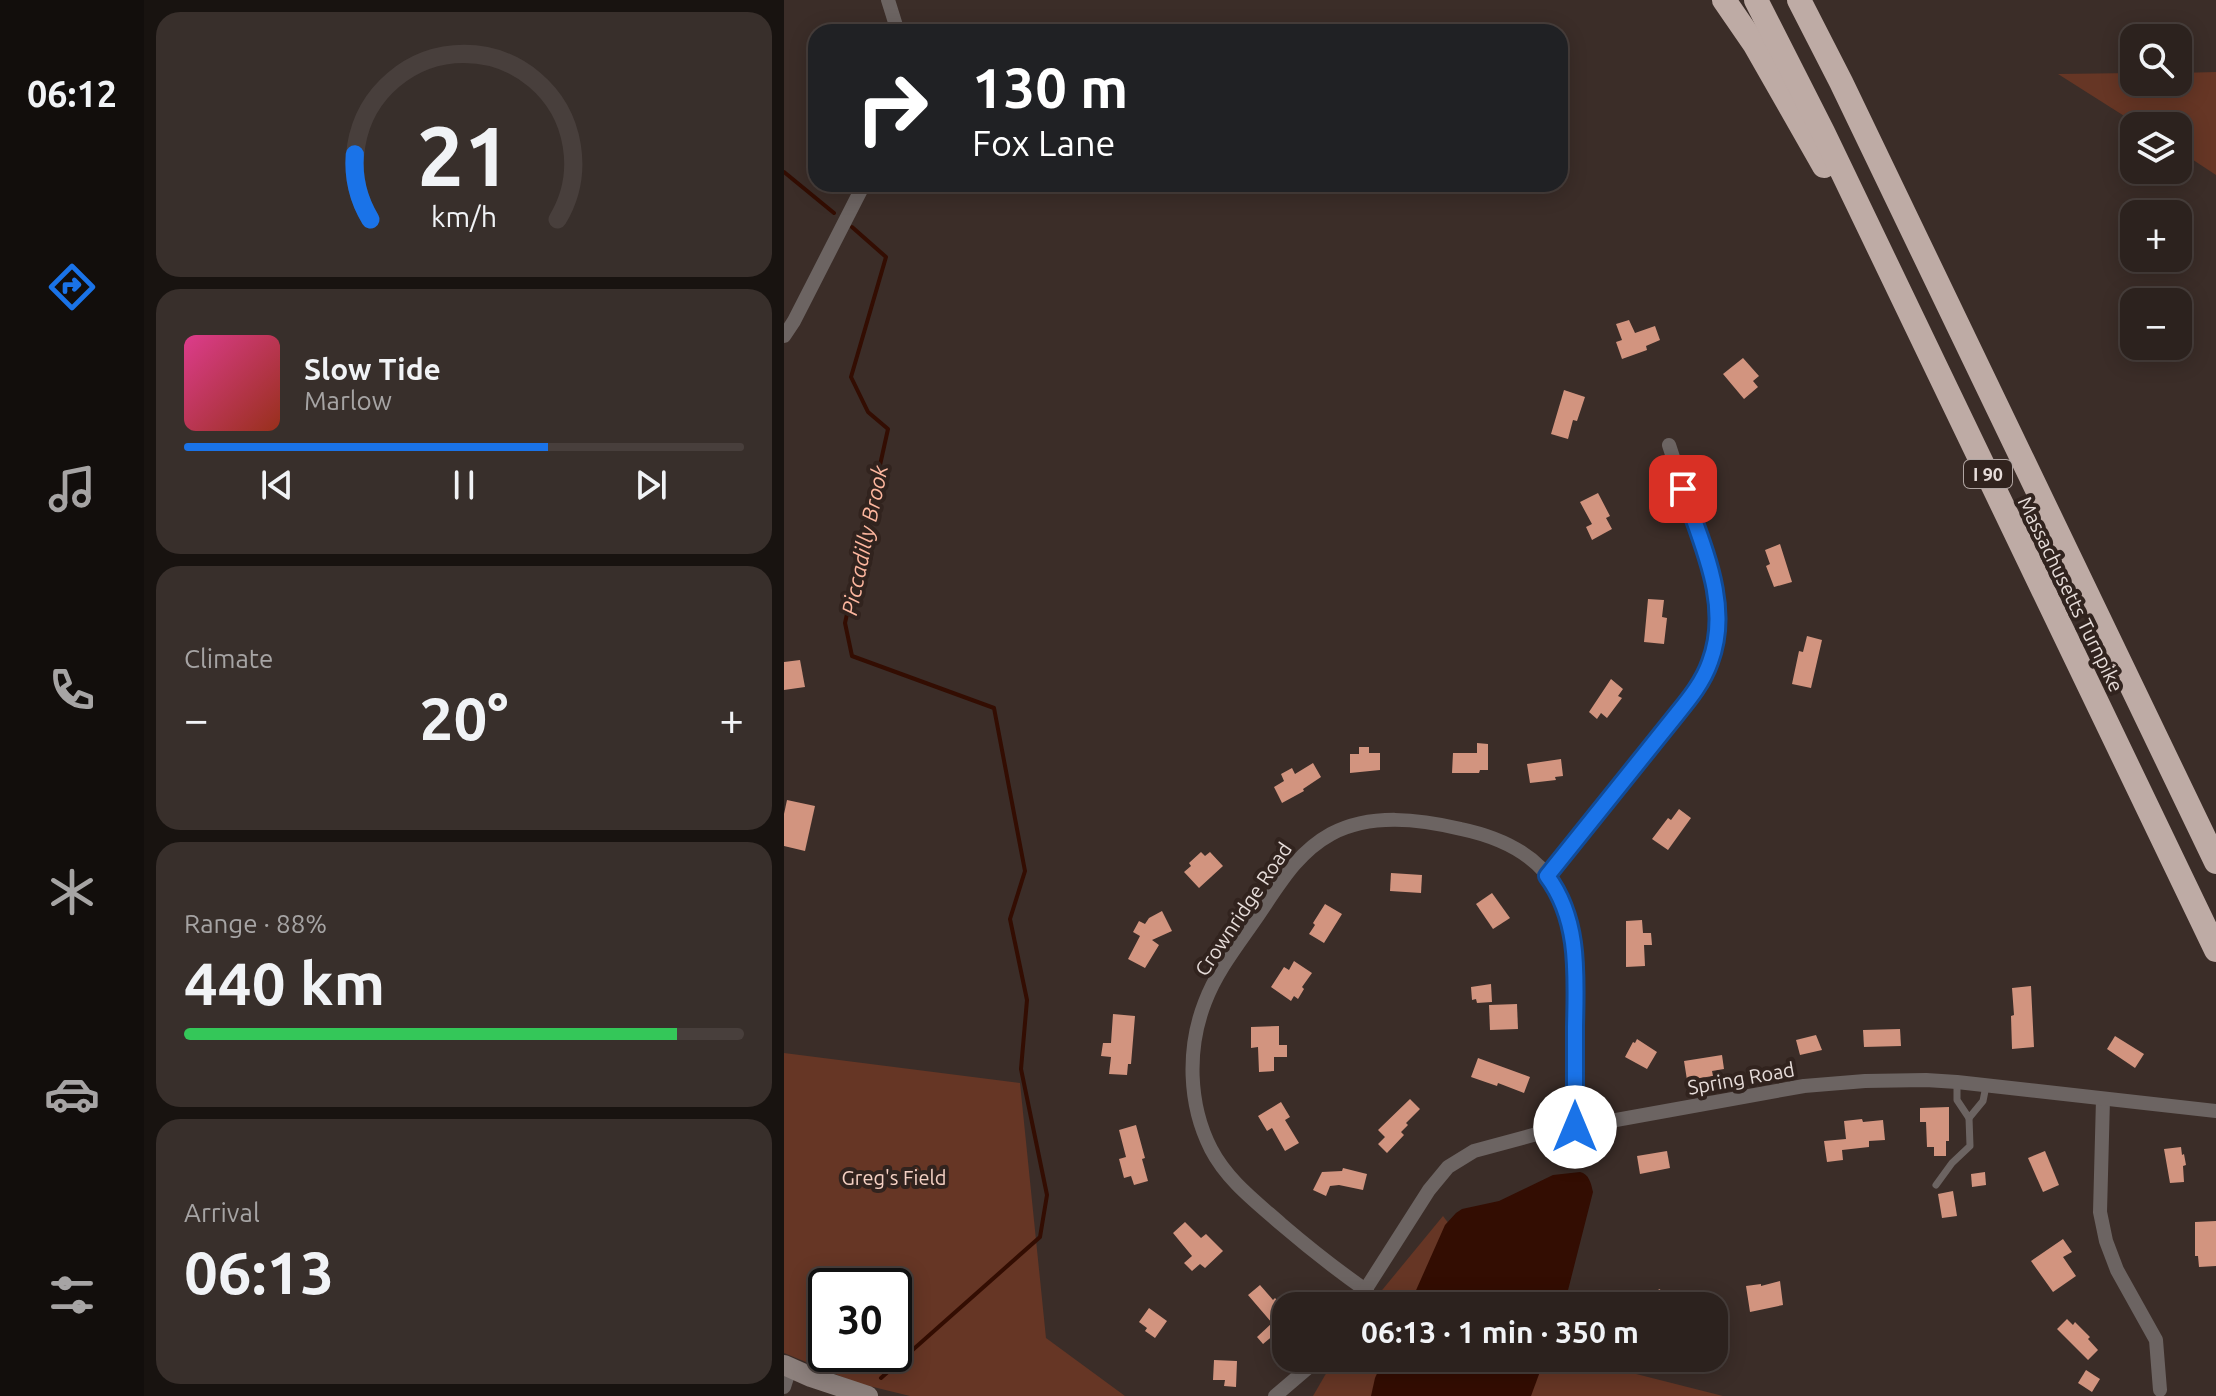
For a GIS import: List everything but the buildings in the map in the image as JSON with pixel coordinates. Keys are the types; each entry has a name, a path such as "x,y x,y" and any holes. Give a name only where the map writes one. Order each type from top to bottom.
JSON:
{"highway":[{"path":"1724,0 1755,45 1821,161 1891,274"},
{"name":"Massachusetts Turnpike","path":"1756,0 1823,132 2216,950"},
{"name":"Massachusetts Turnpike","path":"1799,0 2216,862"}],"main road":[{"path":"786,1373 811,1377 868,1396"}],"street":[{"path":"888,0 896,24"},
{"path":"784,336 860,192"},
{"path":"1547,876 1696,690 1710,663 1718,634 1717,603 1711,573 1669,445"},
{"name":"Crownridge Road","path":"1367,1291 1319,1256 1249,1197 1228,1174 1211,1149 1193,1091 1194,1045 1206,1000 1220,973 1288,872 1308,848 1334,832 1363,823 1393,819 1483,834 1511,846 1537,863 1555,887 1568,915 1574,945 1575,1127"},
{"name":"Spring Road","path":"1367,1291 1429,1190 1448,1167 1474,1151 1503,1142 1804,1086 1865,1081 1957,1082 2216,1111"},
{"path":"2103,1099 2100,1212 2117,1270 2156,1340 2160,1390"},
{"path":"1275,1396 1303,1372"}],"lane":[{"path":"1936,1185 1970,1146 1969,1118 1957,1100 1957,1082"},
{"path":"1969,1118 1983,1101 1986,1086"}],"green space":[{"path":"2216,72 2216,175 2192,159 2192,112 2120,113 2058,74 2120,73 2120,96 2192,96 2192,73"},
{"name":"Greg's Field","path":"784,1053 1020,1083 1046,1338 1125,1396 910,1396 857,1383 830,1372 912,1372 912,1268 808,1268 808,1363 784,1353"},
{"path":"1443,1216 1500,1292 1381,1292"},
{"path":"1327,1372 1628,1372 1723,1396 1313,1396"}],"shaded area":[{"path":"1583,1173 1588,1177 1593,1192 1568,1292 1415,1292 1445,1225 1456,1213 1499,1201 1553,1175"},
{"path":"1378,1372 1540,1372 1531,1396 1371,1396"}],"waterway":[{"name":"Piccadilly Brook","path":"784,172 808,192"},
{"name":"Piccadilly Brook","path":"808,192 834,213"},
{"name":"Piccadilly Brook","path":"852,227 886,257 851,377 868,412 888,429 845,623 852,656 994,708 1025,871 1010,919 1027,1000 1021,1069 1047,1195 1040,1237 881,1378"}],"route":[{"path":"1575,1127 1574,945 1568,915 1547,876 1696,690 1710,663 1718,634 1717,603 1711,573 1683,489"}]}
